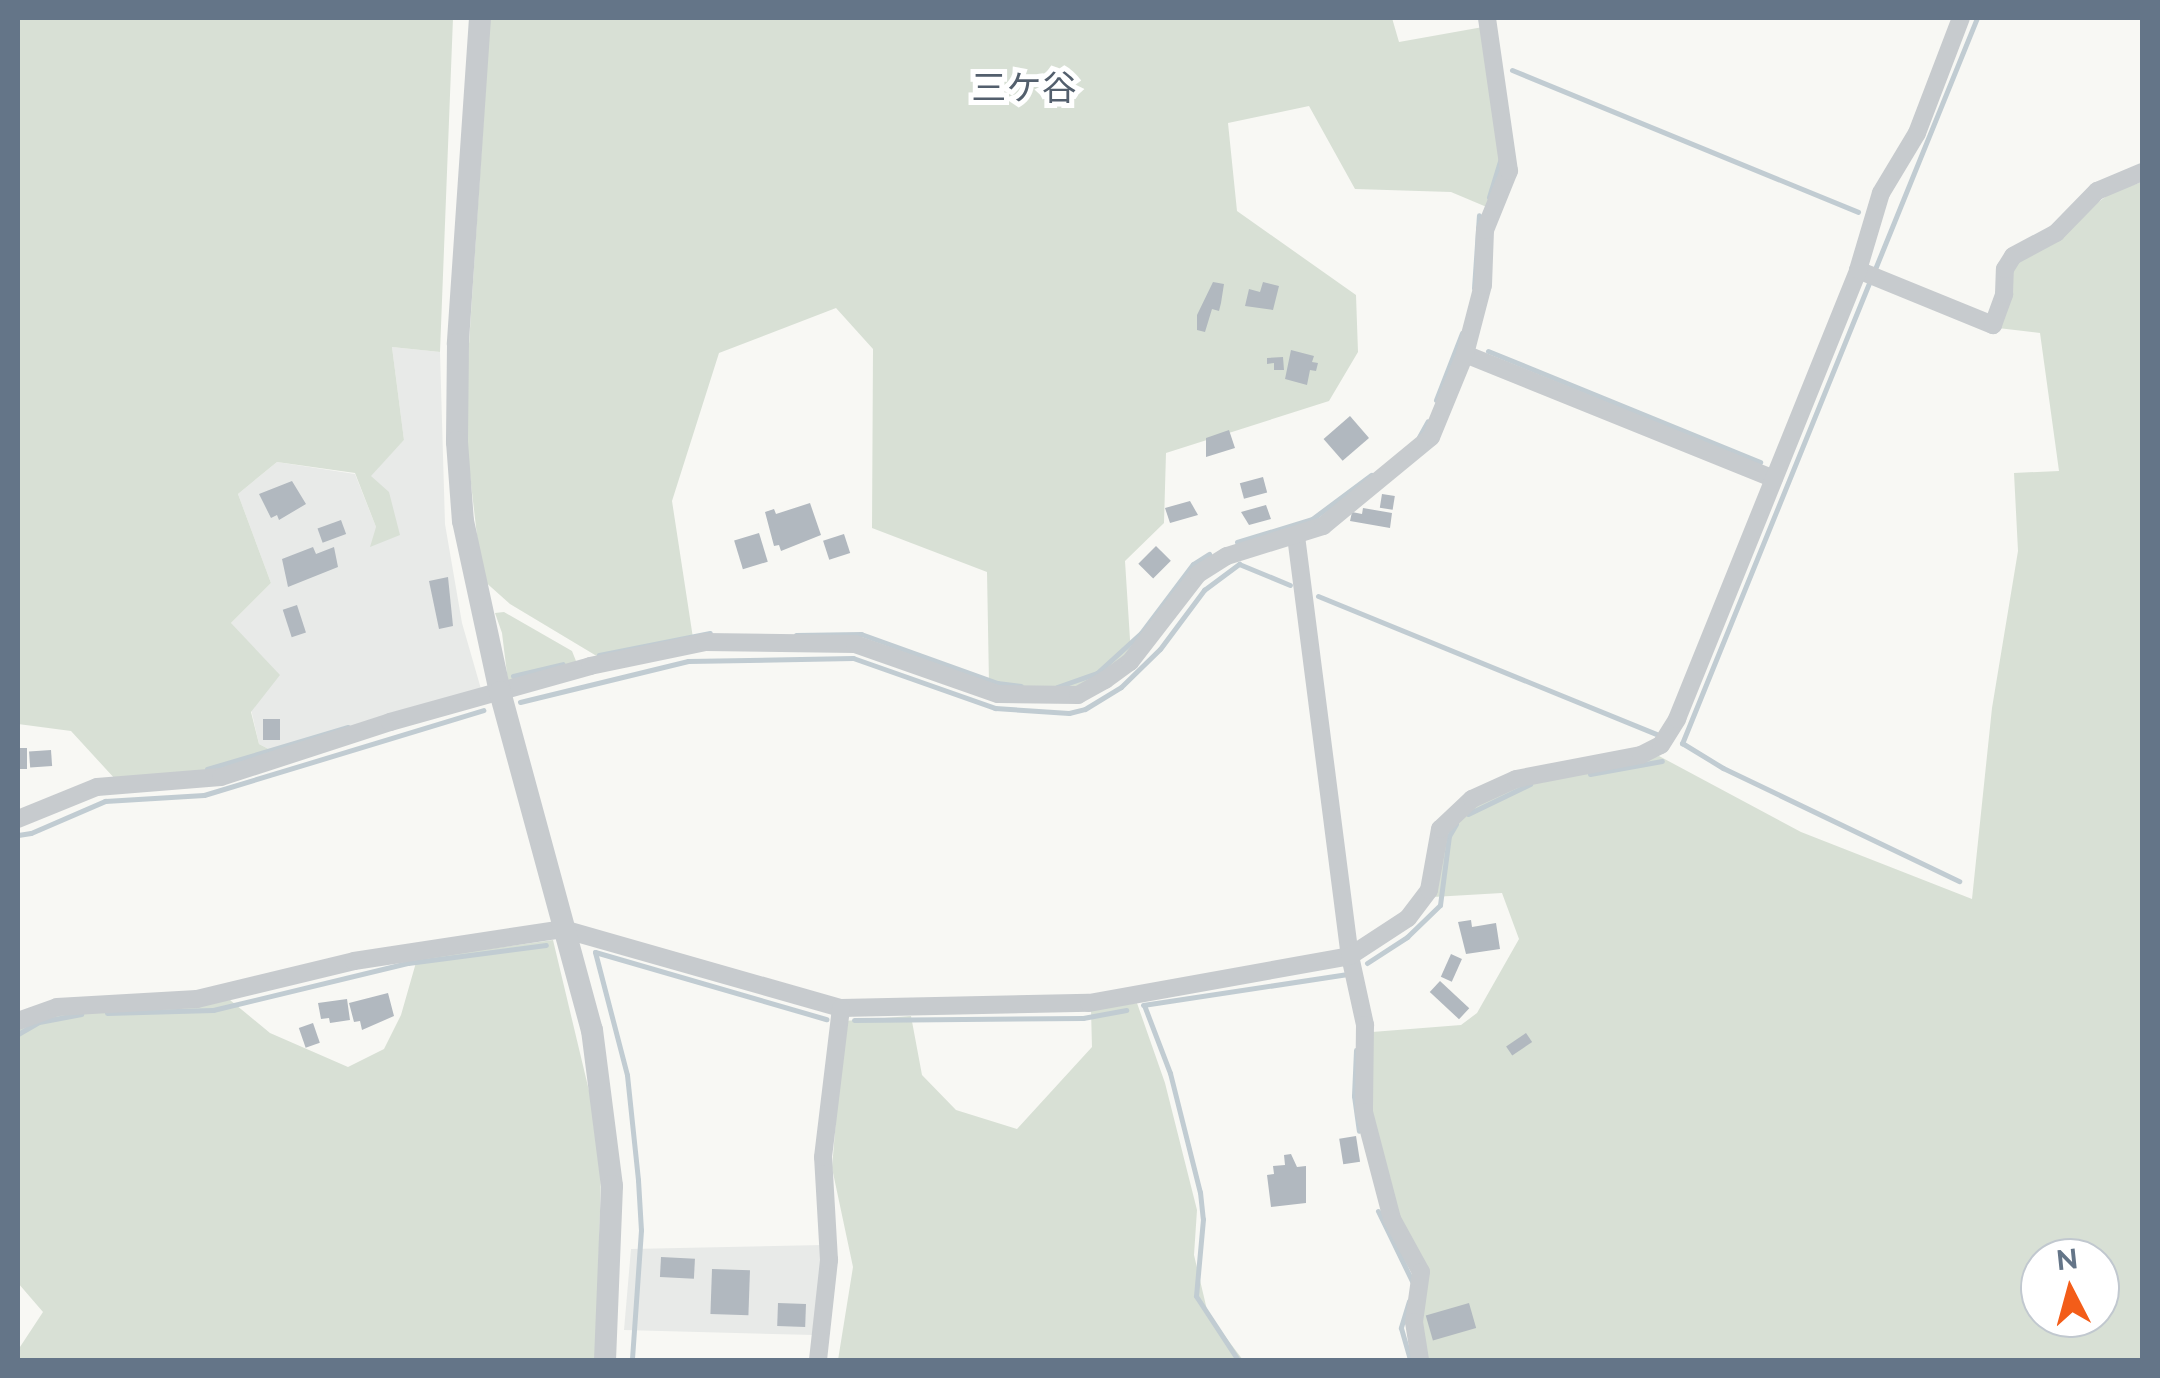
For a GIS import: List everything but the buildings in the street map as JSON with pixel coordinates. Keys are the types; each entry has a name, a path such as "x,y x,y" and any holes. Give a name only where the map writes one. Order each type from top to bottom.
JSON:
{"street":[{"path":"480,18 458,344 457,442 463,521 500,692 592,1030 609,1142 612,1229 605,1360"},
{"path":"18,818 97,788 220,776 390,722 590,666 705,642 855,644 998,694 1078,695 1130,662 1198,574 1227,556 1323,526 1431,437 1465,354 1483,285 1484,230 1508,171 1488,18"},
{"path":"18,1021 58,1007 197,999 354,961 563,929 841,1008 955,1009 1089,1003 1350,956 1408,918 1429,890 1440,829 1472,799 1516,779 1641,755 1661,746 1677,719 1858,270 1881,193 1917,134 1961,18"},
{"path":"1858,270 1993,325 2004,294 2005,268 2013,256 2056,233 2097,191 2142,172"},
{"path":"1465,354 1774,479"},
{"path":"1296,536 1350,956 1365,1025 1362,1093 1392,1219 1420,1272 1414,1322 1420,1360"},
{"path":"818,1360 829,1260 824,1157 841,1008"}],"shaded area":[{"path":"18,18 453,18 440,352 392,347 404,440 371,476 389,492 400,535 370,547 376,527 355,473 277,462 238,494 271,583 231,623 280,675 251,712 259,744 278,754 218,771 116,780 71,731 18,724"},
{"path":"490,18 1392,18 1399,42 1483,27 1503,168 1489,208 1451,192 1355,189 1309,106 1228,123 1237,211 1356,295 1358,352 1329,401 1166,453 1164,523 1125,561 1131,655 1075,689 1040,692 989,684 987,572 872,528 873,349 836,308 719,353 672,501 693,638 600,658 510,604 482,579 467,449 467,375"},
{"path":"2142,182 2142,1360 1426,1360 1417,1325 1426,1289 1397,1216 1371,1120 1372,1032 1461,1025 1477,1013 1519,939 1502,893 1433,897 1443,838 1454,818 1493,795 1534,780 1659,756 1801,832 1972,899 1992,708 2018,551 2014,473 2059,471 2040,333 1998,328 2010,267 2112,192"},
{"path":"392,347 440,352 445,524 462,623 481,689 278,754 259,744 231,623 271,583 238,494 277,462 355,474 376,527 399,535 370,476 404,440"},
{"path":"504,612 572,651 578,666 508,682 502,633 495,613"},
{"path":"553,940 596,1120 601,1174 596,1360 18,1360 18,1350 43,1312 18,1283 18,1029 68,1012 230,1000 270,1033 348,1067 384,1049 401,1015 417,959"},
{"path":"1137,1003 1165,1083 1197,1210 1194,1255 1208,1314 1243,1360 838,1360 853,1267 832,1168 844,1021 911,1016 922,1075 956,1110 1017,1129 1092,1047 1091,1010"},
{"path":"823,1245 814,1335 624,1330 631,1249"}],"waterway":[{"path":"1875,269 1977,18"},
{"path":"1512,70 1858,212"},
{"path":"1489,197 1500,160"},
{"path":"1474,288 1479,215"},
{"path":"1869,283 1682,743 1723,768 1959,881"},
{"path":"1436,400 1462,333"},
{"path":"1488,351 1760,462"},
{"path":"1419,437 1428,421"},
{"path":"1237,542 1312,519 1371,475"},
{"path":"1057,687 1097,673 1141,633 1193,564 1209,554"},
{"path":"520,702 688,661 853,658 995,708 1069,713 1085,709 1121,687 1160,649 1204,590 1239,564 1290,585"},
{"path":"1318,596 1656,734"},
{"path":"599,655 710,633"},
{"path":"796,635 861,634 997,683 1021,686"},
{"path":"513,676 563,664"},
{"path":"18,835 105,801 204,795 483,710"},
{"path":"207,769 348,727"},
{"path":"1590,774 1662,761"},
{"path":"1468,814 1530,784"},
{"path":"1367,963 1407,937 1440,905 1449,836 1456,824"},
{"path":"107,1013 213,1010 408,963 546,945"},
{"path":"595,952 627,1075 638,1180 641,1230 632,1360"},
{"path":"595,952 826,1019"},
{"path":"1143,1005 1348,974"},
{"path":"1144,1005 1170,1073 1200,1192 1203,1219 1196,1296 1238,1360"},
{"path":"854,1020 1083,1018 1126,1010"},
{"path":"18,1034 39,1022 81,1014"},
{"path":"1356,1050 1354,1096 1359,1131"},
{"path":"1378,1211 1412,1281"},
{"path":"1409,1301 1401,1328 1410,1360"}],"district":[{"name":"三ケ谷","path":"1024,88"}]}
